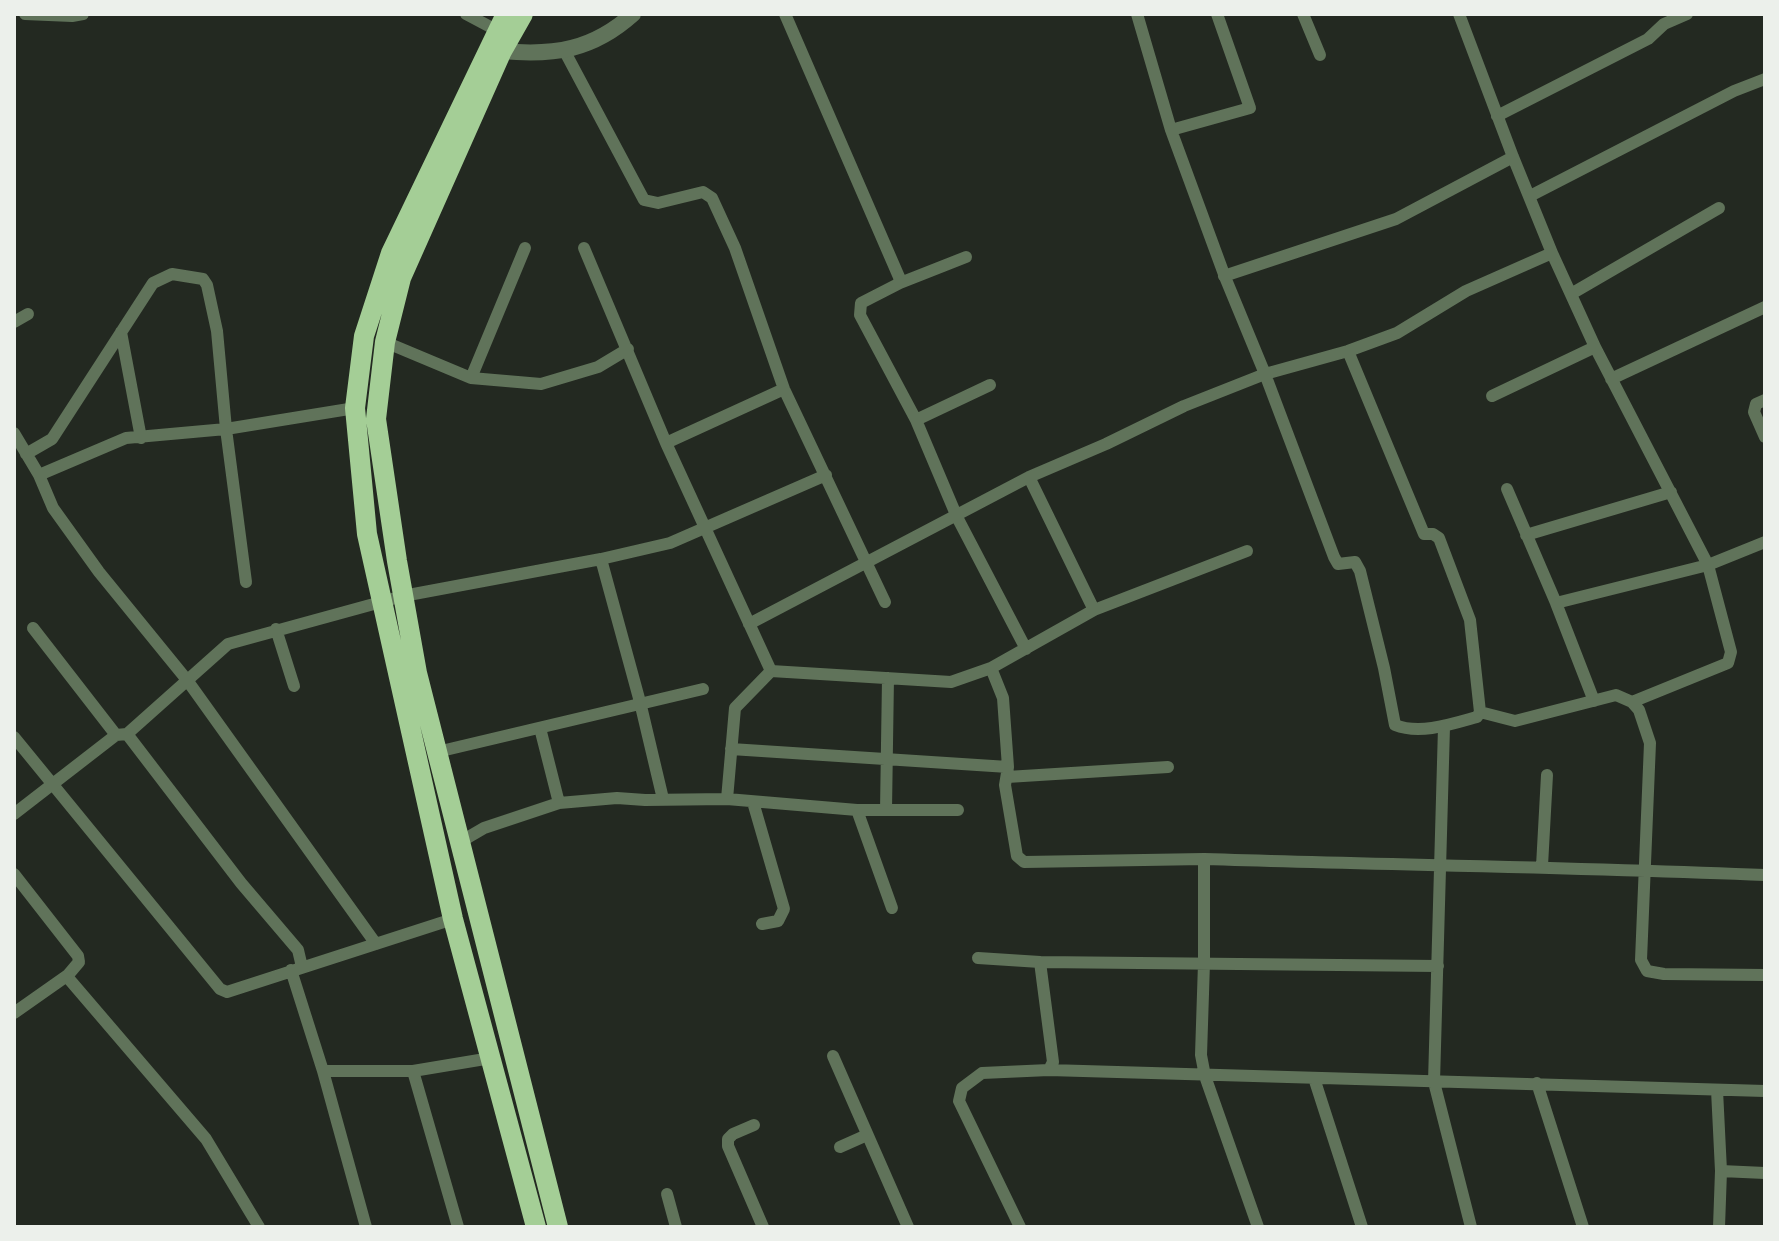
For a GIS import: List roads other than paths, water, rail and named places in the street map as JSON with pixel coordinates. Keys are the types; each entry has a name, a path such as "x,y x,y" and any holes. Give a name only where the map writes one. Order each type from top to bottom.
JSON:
{"highway":[{"path":"523,14 502,32 391,253 364,336 355,408 367,534 453,919 536,1227"},
{"path":"502,32 401,278 385,342 376,419 417,673 558,1227"},
{"path":"444,879 468,873"}],"street":[{"path":"25,14 83,14"},
{"path":"466,14 502,32 529,54 564,50 594,42 618,28 633,14"},
{"path":"785,14 900,283"},
{"path":"1137,14 1171,130 1224,276 1265,374 1334,557 1338,564 1355,562 1360,571 1395,725 1402,728 1444,727 1477,717 1480,712 1470,620 1456,579 1439,538 1424,534 1348,351"},
{"path":"1171,130 1250,108 1217,14"},
{"path":"1303,14 1320,55"},
{"path":"1459,14 1552,253 1595,347 1708,565 1731,652 1728,663 1632,702"},
{"path":"1497,116 1648,39 1664,24 1687,14"},
{"path":"564,50 644,200 658,203 703,192 712,198 735,248 784,389 885,602"},
{"path":"1530,196 1734,91 1765,79"},
{"path":"1224,276 1396,219 1513,157"},
{"path":"1571,294 1719,208"},
{"path":"471,378 525,248"},
{"path":"584,248 666,443 771,671"},
{"path":"749,624 1029,477 1184,406 1265,374 1348,351 1397,333 1466,291 1552,253"},
{"path":"966,257 900,283 861,303 860,315 916,420 957,517 1026,649"},
{"path":"26,454 52,439 153,283 172,274 203,279 217,331 246,582"},
{"path":"1611,379 1765,307"},
{"path":"14,322 28,314"},
{"path":"121,332 141,438"},
{"path":"385,342 471,378 541,384 598,367 628,349"},
{"path":"1492,396 1595,347"},
{"path":"916,420 990,385"},
{"path":"666,443 784,389"},
{"path":"1765,400 1756,404 1754,412 1765,437"},
{"path":"39,475 126,438 226,429 355,408"},
{"path":"14,433 62,521 99,572 187,680 376,944"},
{"path":"14,814 121,734 228,644 403,596 670,543 826,475"},
{"path":"1029,477 1094,610"},
{"path":"1507,489 1594,701"},
{"path":"1526,535 1671,492"},
{"path":"1556,603 1708,565 1765,542"},
{"path":"727,799 735,708 771,671 951,682 991,668 1094,610 1247,551"},
{"path":"601,559 663,799"},
{"path":"33,628 298,950 297,968 366,1227"},
{"path":"276,629 294,686"},
{"path":"991,668 1003,698 1005,785 1017,856 1024,862 1204,859 1441,867 1542,866 1765,875"},
{"path":"886,810 888,678"},
{"path":"437,752 703,689"},
{"path":"1480,712 1515,721 1616,695 1632,702 1639,710 1650,743 1641,960 1647,971 1664,974 1765,975"},
{"path":"1444,727 1434,1082 1471,1227"},
{"path":"540,728 559,803"},
{"path":"14,737 220,989 227,992 453,919"},
{"path":"731,749 1007,772 1168,767"},
{"path":"1542,866 1547,775"},
{"path":"460,842 484,828 559,803 617,798 727,799 857,810 958,810"},
{"path":"753,802 784,909 778,921 762,924"},
{"path":"857,810 892,908"},
{"path":"1204,859 1201,1055 1205,1076 1258,1227"},
{"path":"14,874 78,956 79,962 68,975 14,1013"},
{"path":"978,958 1040,962 1438,966"},
{"path":"1040,962 1053,1062 1049,1070"},
{"path":"68,975 206,1139 259,1227"},
{"path":"833,1056 908,1227"},
{"path":"323,1071 413,1071 491,1058"},
{"path":"1020,1227 959,1101 962,1088 982,1073 1049,1070 1765,1091"},
{"path":"413,1071 458,1227"},
{"path":"1314,1078 1362,1227"},
{"path":"1537,1083 1583,1227"},
{"path":"1717,1090 1721,1171 1719,1227"},
{"path":"754,1125 733,1134 728,1139 728,1146 763,1227"},
{"path":"840,1147 867,1135"},
{"path":"1721,1171 1765,1173"},
{"path":"667,1194 676,1227"}]}
